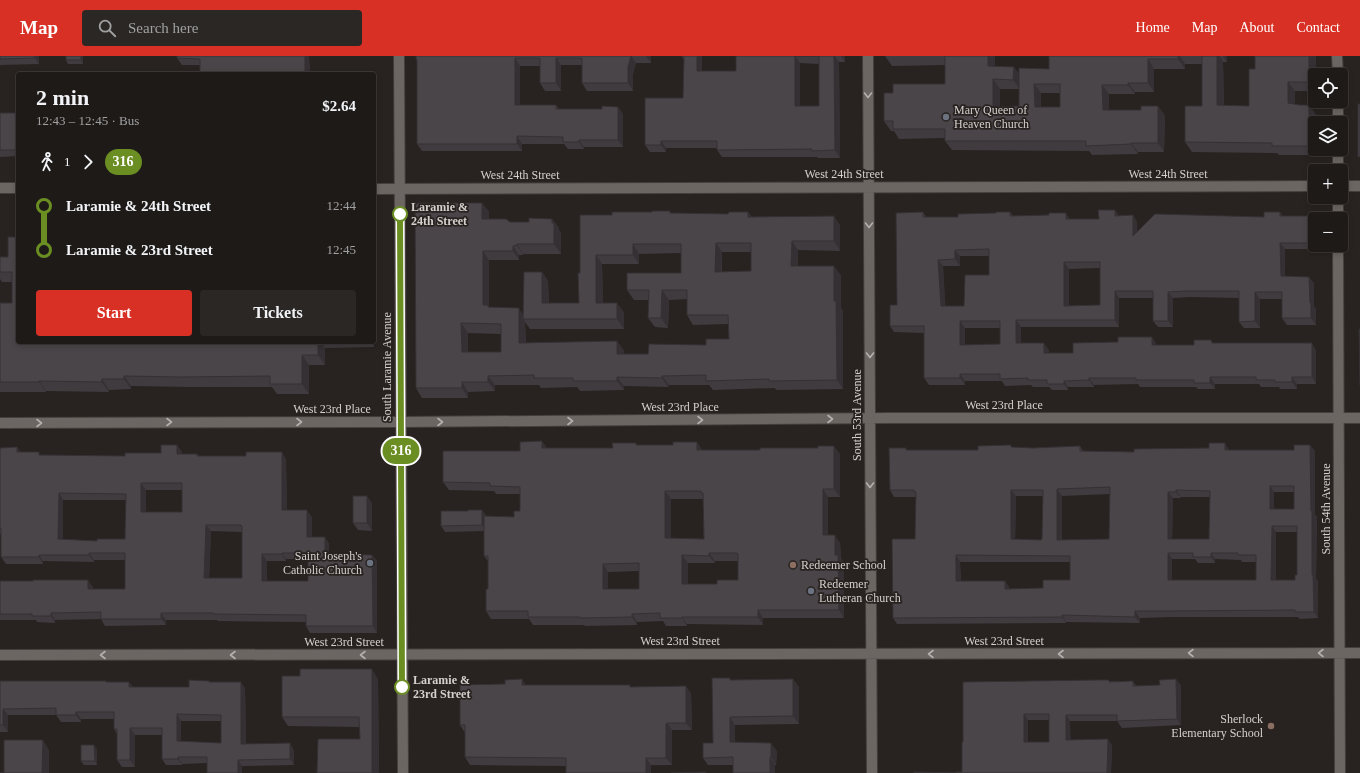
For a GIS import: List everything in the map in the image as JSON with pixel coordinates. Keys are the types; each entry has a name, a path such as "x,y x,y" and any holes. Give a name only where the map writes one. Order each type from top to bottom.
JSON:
{"street":[{"name":"South Laramie Avenue","path":"398,56 403,773"},
{"name":"South 53rd Avenue","path":"868,56 872,773"},
{"path":"1338,56 1338,68"},
{"name":"West 24th Street","path":"376,188 1308,186"},
{"path":"1348,186 1360,186"},
{"path":"0,188 16,188"},
{"name":"South 54th Avenue","path":"1338,252 1340,773"},
{"name":"West 23rd Place","path":"0,423 401,422 870,418 1360,418"},
{"name":"West 23rd Street","path":"0,654 402,655 1360,653"}],"building":[{"path":"0,56 35,56 35,58 0,59"},
{"path":"66,56 81,56 81,60 66,60"},
{"path":"177,56 305,56 305,72 200,72 200,59 177,58"},
{"path":"416,56 631,56 628,67 628,83 582,83 582,58 556,58 556,83 540,83 540,58 515,58 515,105 556,105 556,109 602,109 602,106 618,107 618,140 579,140 579,142 563,142 563,137 517,136 517,144 417,144"},
{"path":"697,56 697,71 736,71 736,56 795,56 795,106 819,106 819,56 834,56 835,150 717,150 717,141 661,141 661,145 645,145 645,98 683,98 684,57 682,57"},
{"path":"945,56 988,56 988,66 1014,67 1013,80 993,79 993,107 1019,106 1019,68 1049,69 1049,56 1178,56 1178,59 1148,59 1148,83 1102,85 1103,110 1141,110 1141,106 1158,106 1158,143 1086,146 1086,141 945,141 945,129 893,129 893,121 884,121 884,93 893,93 893,84 945,84","holes":["1034,84 1060,84 1060,107 1035,107"]},
{"path":"1202,56 1217,56 1217,105 1249,106 1249,69 1255,69 1255,56 1309,56 1308,82 1288,82 1288,103 1308,105 1309,108 1308,146 1272,146 1272,143 1185,142 1185,106 1202,106"},
{"path":"1358,104 1360,104 1360,157 1358,157"},
{"path":"0,113 16,113 16,150 0,150"},
{"path":"415,203 482,203 482,219 506,219 510,222 529,222 529,218 552,219 552,223 554,223 554,244 517,244 513,246 513,251 483,251 483,305 488,305 488,307 519,308 519,343 617,341 617,354 648,354 649,344 706,345 706,339 729,339 728,315 687,315 687,290 662,290 661,318 648,318 649,290 627,290 627,273 681,273 681,244 633,244 633,255 596,255 596,303 617,303 617,319 523,319 524,272 542,272 542,303 579,303 578,273 580,273 580,215 612,215 612,212 670,211 670,213 728,214 729,212 748,212 748,217 834,216 834,241 792,241 791,266 834,266 837,380 769,381 769,379 706,381 706,375 662,376 662,378 617,377 617,381 573,381 573,378 534,378 534,375 488,376 488,382 462,382 462,388 416,388","holes":["716,243 751,243 751,271 715,272","461,323 501,324 501,352 462,352"]},
{"path":"1098,210 1115,210 1115,216 1133,215 1133,236 1155,214 1264,217 1264,212 1280,212 1280,216 1308,216 1308,243 1280,243 1281,276 1309,277 1311,318 1282,318 1282,292 1255,292 1255,321 1239,322 1239,291 1185,291 1168,292 1168,321 1153,321 1153,291 1115,291 1115,320 1016,320 1016,343 1044,343 1044,353 1073,353 1073,343 1118,342 1118,337 1152,337 1152,345 1194,345 1194,340 1211,340 1212,343 1312,343 1312,377 1292,377 1292,382 1275,382 1275,380 1256,380 1256,377 1210,377 1210,383 1194,383 1194,380 1089,378 1089,380 1064,381 1064,384 1047,384 1047,380 1028,380 1028,378 1000,379 1000,374 960,374 960,378 924,378 924,326 890,326 890,305 897,305 896,213 923,212 923,217 958,217 958,214 996,212 1010,212 1010,216 1066,213 1066,219 1099,219","holes":["989,249 989,275 965,275 964,306 941,306 938,260 955,259 955,250","1064,262 1100,262 1100,305 1064,306","960,321 1000,321 1000,344 960,345"]},
{"path":"8,237 16,237 16,344 318,344 318,355 302,355 302,384 270,384 270,376 124,376 124,379 102,379 102,382 0,382 0,303 12,303 12,272 0,272 0,257 8,257"},
{"path":"1359,329 1360,329 1360,385"},
{"path":"542,441 542,448 613,448 612,443 636,443 636,445 673,445 673,442 697,442 697,450 760,450 760,448 818,448 818,446 834,446 834,489 823,489 823,535 835,535 835,555 838,555 839,610 758,610 758,617 682,618 660,618 660,613 632,614 632,617 528,617 528,611 486,611 488,556 484,556 484,516 514,517 514,511 520,511 520,487 490,486 490,483 443,482 443,451 520,451 520,442","holes":["665,491 701,491 701,493 703,493 704,539 665,538","709,553 737,553 738,580 717,580 717,584 682,584 682,555 709,556","639,563 639,589 603,589 603,564"]},
{"path":"1209,443 1225,443 1225,450 1294,450 1294,445 1310,445 1314,612 1295,612 1295,610 1135,611 1135,617 1062,615 1062,617 893,618 892,539 915,539 916,492 914,492 914,490 890,490 889,448 906,448 906,450 978,450 978,446 1011,445 1011,447 1033,448 1080,446 1080,451 1134,452 1134,449 1209,448","holes":["1270,486 1294,486 1294,509 1270,509","1110,487 1109,539 1057,540 1057,489","1011,490 1043,490 1041,540 1011,539","1176,490 1210,491 1209,539 1168,539 1168,492 1176,492","1272,526 1297,526 1297,575 1295,575 1295,580 1271,580","1168,553 1193,553 1193,557 1211,557 1211,553 1256,555 1256,580 1168,580","956,555 1070,556 1070,580 1043,580 1043,588 1005,589 1005,581 956,581"]},
{"path":"161,445 177,445 177,454 197,454 197,456 246,456 246,452 282,452 282,510 307,510 307,537 325,537 325,554 372,555 373,626 306,626 306,615 161,613 161,619 101,619 101,612 51,613 51,616 32,616 32,614 0,614 0,581 88,580 88,589 125,589 125,553 39,555 39,557 1,557 0,448 17,447 17,452 39,452 39,455 125,456 125,453 161,453","holes":["141,483 182,483 182,512 141,512","59,493 126,494 125,539 97,539 97,541 58,539","206,525 241,525 242,578 204,578","308,553 308,581 262,581 262,554"]},
{"path":"353,496 367,496 367,523 353,523"},
{"path":"482,510 482,525 441,526 441,511"},
{"path":"300,669 372,669 372,773 317,773 318,739 360,739 359,717 282,717 282,676 300,676"},
{"path":"712,678 730,678 730,680 793,679 793,716 730,717 730,742 771,743 770,773 733,773 733,757 703,758 703,743 713,743"},
{"path":"522,679 522,685 630,685 630,687 686,686 686,723 666,724 666,758 646,758 646,773 566,773 566,758 465,757 465,725 460,725 460,685 505,684 505,680"},
{"path":"1176,679 1177,719 1117,721 1117,715 1066,715 1066,740 1108,739 1107,773 956,773 962,772 963,682 1109,680 1109,682 1133,681 1133,686 1160,685 1159,680","holes":["1024,714 1049,714 1049,742 1024,742"]},
{"path":"189,680 209,682 241,682 241,744 290,743 290,759 238,760 238,773 207,773 207,757 178,757 178,759 162,759 162,728 130,728 130,760 117,760 117,729 114,729 114,712 76,712 76,715 56,715 56,708 3,709 3,725 0,725 0,681 106,681 129,682 129,687 189,687","holes":["177,714 221,715 221,743 177,741"]},
{"path":"4,740 43,740 42,773 4,773"},
{"path":"81,745 94,745 95,761 81,761"},
{"path":"706,772 706,773 671,773"},
{"path":"914,772 956,773 914,773"}],"bus line":[{"name":"316","path":"400,214 402,687"}],"place":[{"name":"Mary Queen of Heaven Church","path":"946,117"},
{"name":"Laramie & 24th Street","path":"400,214"},
{"name":"Saint Joseph's Catholic Church","path":"370,563"},
{"name":"Redeemer School","path":"793,565"},
{"name":"Redeemer Lutheran Church","path":"811,591"},
{"name":"Laramie & 23rd Street","path":"402,687"},
{"name":"Sherlock Elementary School","path":"1271,726"}]}
